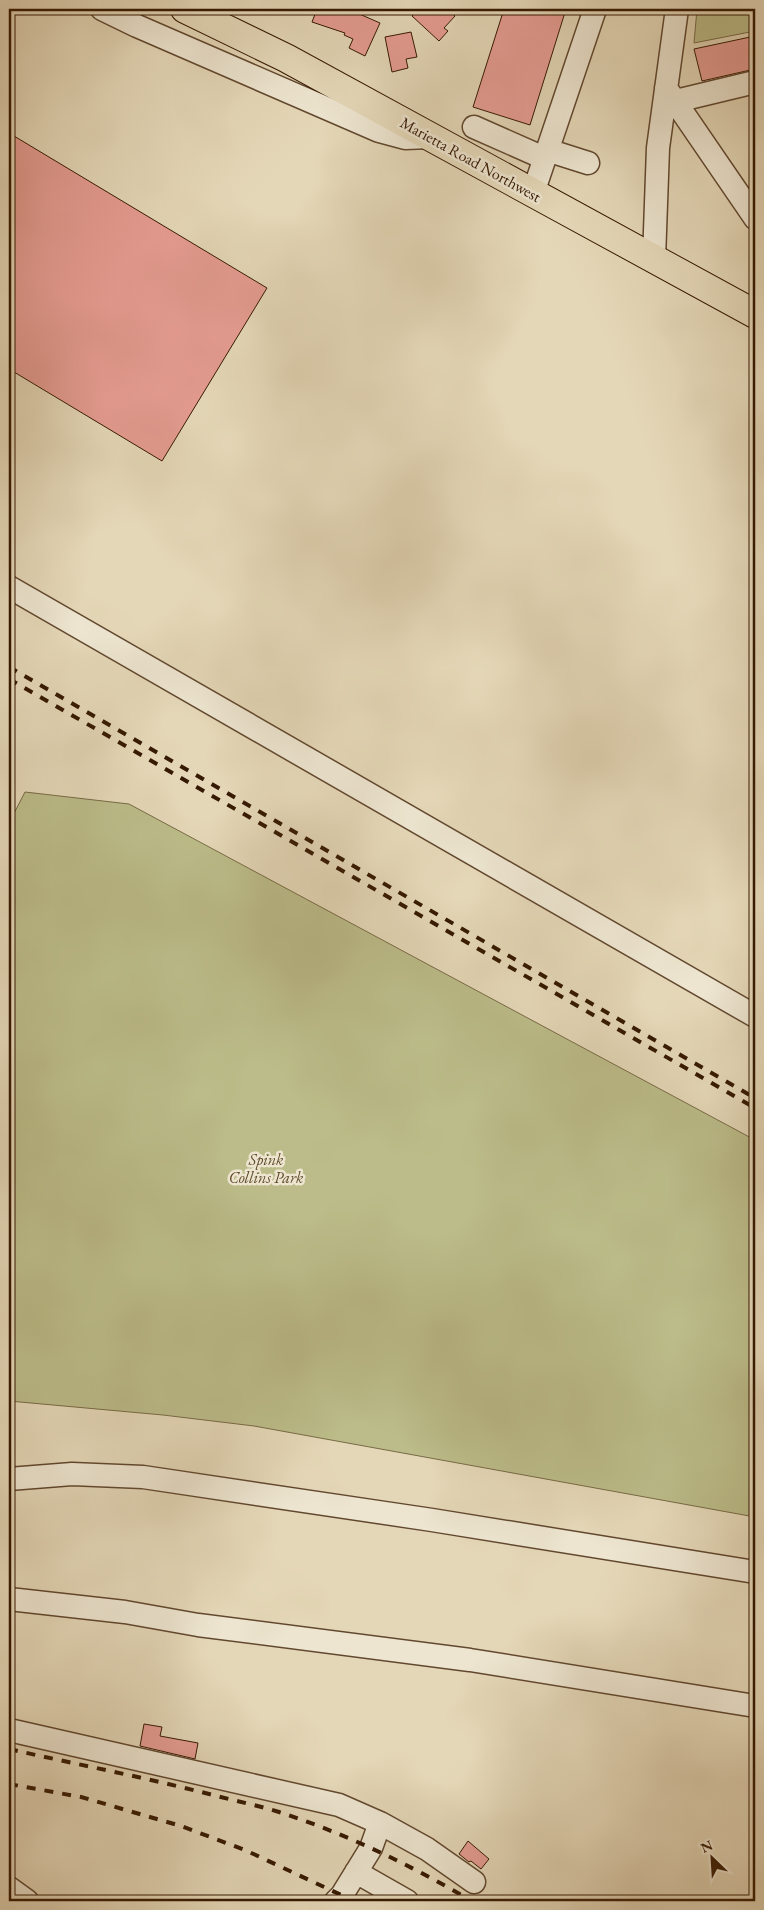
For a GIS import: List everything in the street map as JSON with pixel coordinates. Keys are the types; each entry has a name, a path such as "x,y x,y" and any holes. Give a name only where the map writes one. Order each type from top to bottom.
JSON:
{"main road":[{"name":"Marietta Road Northwest","path":"188,10 286,58 755,314"}],"street":[{"path":"102,9 379,131 405,138 430,136"},
{"path":"533,193 595,9"},
{"path":"654,258 658,148 671,95 677,9"},
{"path":"671,95 755,82"},
{"path":"671,95 755,218"},
{"path":"474,127 504,140 546,154 588,163"},
{"path":"490,170 504,140"},
{"path":"9,587 755,1016"},
{"path":"9,1479 72,1474 143,1477 432,1520 755,1572"},
{"path":"9,1599 125,1612 198,1625 460,1658 755,1706"},
{"path":"9,1730 339,1805 380,1823 427,1848 474,1882"},
{"path":"336,1901 371,1848 380,1823"},
{"path":"356,1872 407,1901"},
{"path":"9,1888 27,1901"}],"green space":[{"path":"697,9 755,9 755,31 694,43"},
{"name":"Spink Collins Park","path":"25,792 129,804 755,1140 755,1517 254,1426 163,1415 9,1401 9,823"}],"building":[{"path":"317,9 348,9 380,23 365,56 349,48 353,39 344,35 345,33 312,22"},
{"path":"418,9 447,9 455,16 444,28 448,31 439,41 412,16"},
{"path":"504,9 566,9 530,125 473,107"},
{"path":"411,32 417,57 406,59 408,68 392,72 385,37"},
{"path":"755,36 755,69 702,81 694,49"},
{"path":"9,133 267,288 162,461 9,369"},
{"path":"144,1724 162,1727 160,1736 198,1743 195,1759 140,1746"},
{"path":"468,1841 489,1859 481,1869 459,1854"}],"railway":[{"path":"9,667 755,1098"},
{"path":"9,679 755,1108"},
{"path":"9,1749 159,1782 279,1812 329,1830 378,1851 472,1901"},
{"path":"9,1784 81,1797 181,1826 245,1850 354,1901"}]}
